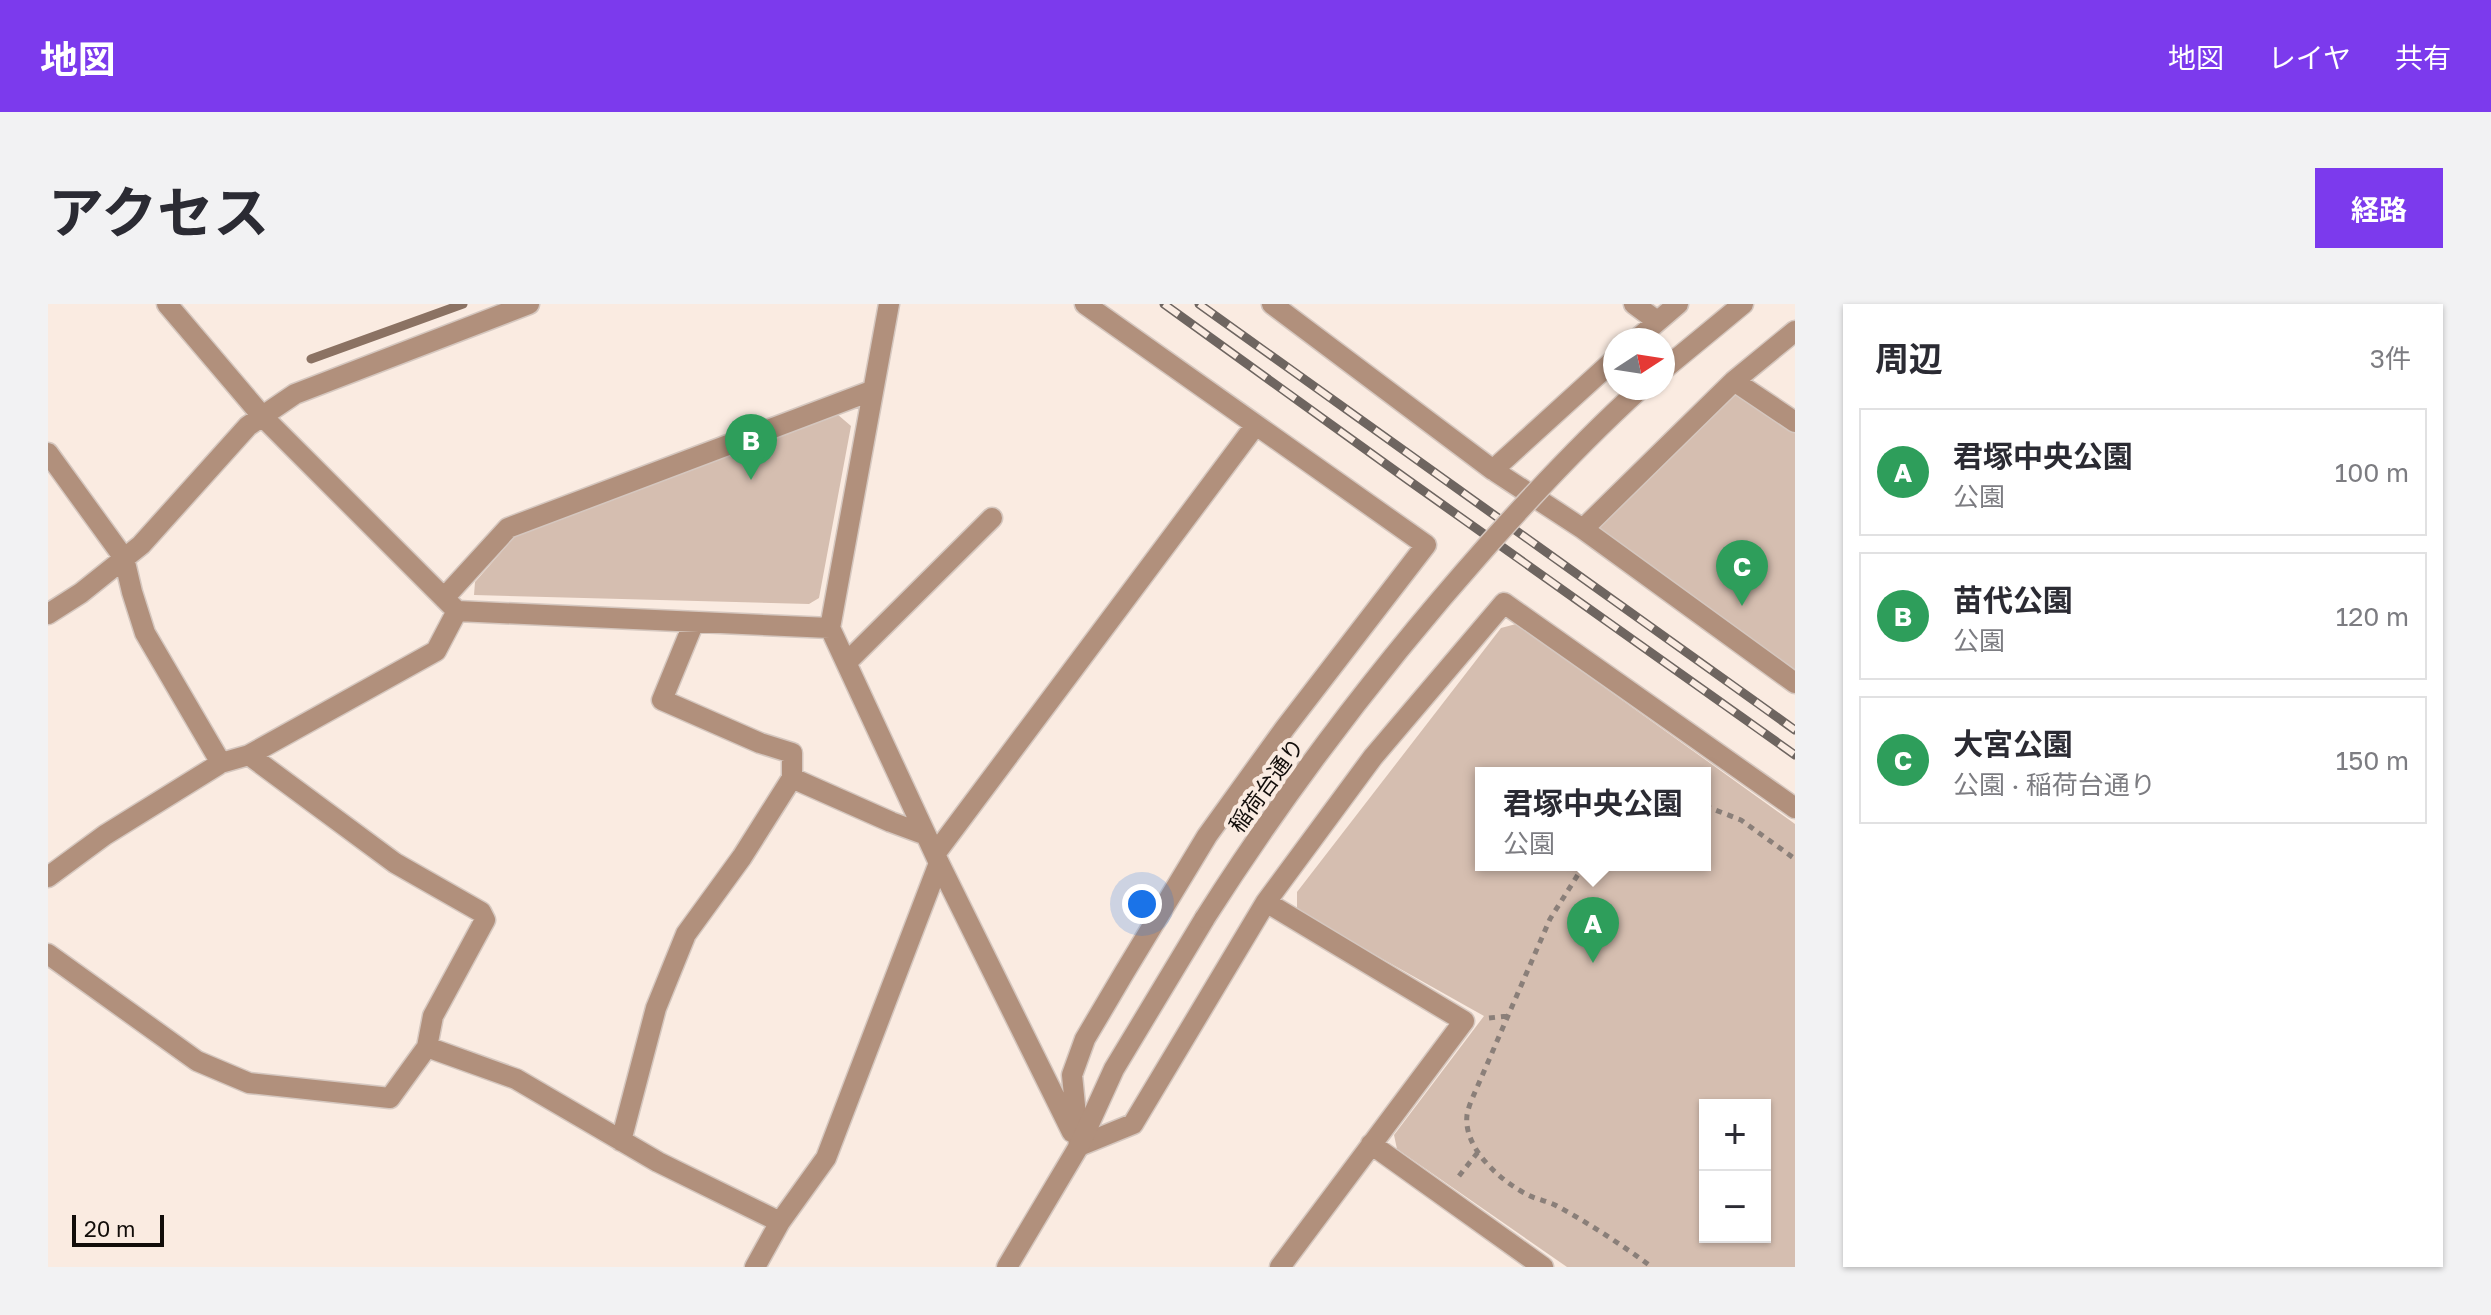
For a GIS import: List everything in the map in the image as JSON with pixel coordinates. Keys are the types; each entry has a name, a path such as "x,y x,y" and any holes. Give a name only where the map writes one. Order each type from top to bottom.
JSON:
{"street":[{"path":"48,614 81,593 124,558 165,520 248,426 295,394 529,304"},
{"path":"889,304 830,628 937,858 1079,1146"},
{"path":"1079,1146 1072,1075 1085,1039 1207,836 1285,728 1426,545 1085,304"},
{"path":"1272,304 1493,470 1583,529 1795,683"},
{"path":"1634,304 1657,321"},
{"path":"1649,328 1678,304"},
{"path":"1675,360 1743,304"},
{"path":"175,307 263,417 451,604 694,622 830,628"},
{"path":"1583,529 1734,381 1795,331"},
{"path":"1493,470 1603,370"},
{"path":"1734,381 1795,422"},
{"path":"48,877 105,835 221,763 249,755 436,651 451,604 508,528 871,391"},
{"name":"稲荷台通り","path":"1007,1267 1079,1146 1114,1069 1243,858 1397,651 1550,476 1629,400"},
{"path":"755,1267 780,1222 826,1158 937,858 1255,426"},
{"path":"48,453 124,558 145,633 221,763"},
{"path":"847,662 992,518"},
{"path":"1079,1146 1133,1124 1266,902 1373,757 1504,603 1795,808"},
{"path":"621,1141 656,1008 686,934 742,857 792,778 792,753 760,743 662,700 694,622"},
{"path":"48,954 197,1061 249,1083 390,1098 427,1047 433,1016 485,920 481,912 395,863 249,755"},
{"path":"792,778 926,835"},
{"path":"1266,902 1464,1021 1280,1267"},
{"path":"427,1047 516,1079 658,1162 780,1222"},
{"path":"1371,1144 1543,1267"}],"path":[{"path":"1711,808 1741,820 1795,859"},
{"path":"1580,871 1550,919 1475,1092 1467,1114 1467,1127 1481,1159 1505,1182 1530,1196 1554,1204 1623,1245 1652,1267"}],"shaded area":[{"path":"1734,381 1795,422 1795,683 1583,529"},
{"path":"837,414 851,426 819,598 809,604 474,595 475,582 517,534"},
{"path":"1516,624 1795,824 1795,1267 1567,1267 1397,1149 1394,1135 1484,1016 1297,911 1297,892 1501,628"}],"waterway":[{"path":"311,359 463,304"}],"railway":[{"path":"1164,304 1795,755"},
{"path":"1199,304 1795,730"}],"place":[{"name":"苗代公園","path":"751,480"},
{"name":"大宮公園","path":"1742,606"},
{"name":"君塚中央公園","path":"1593,963"}]}
